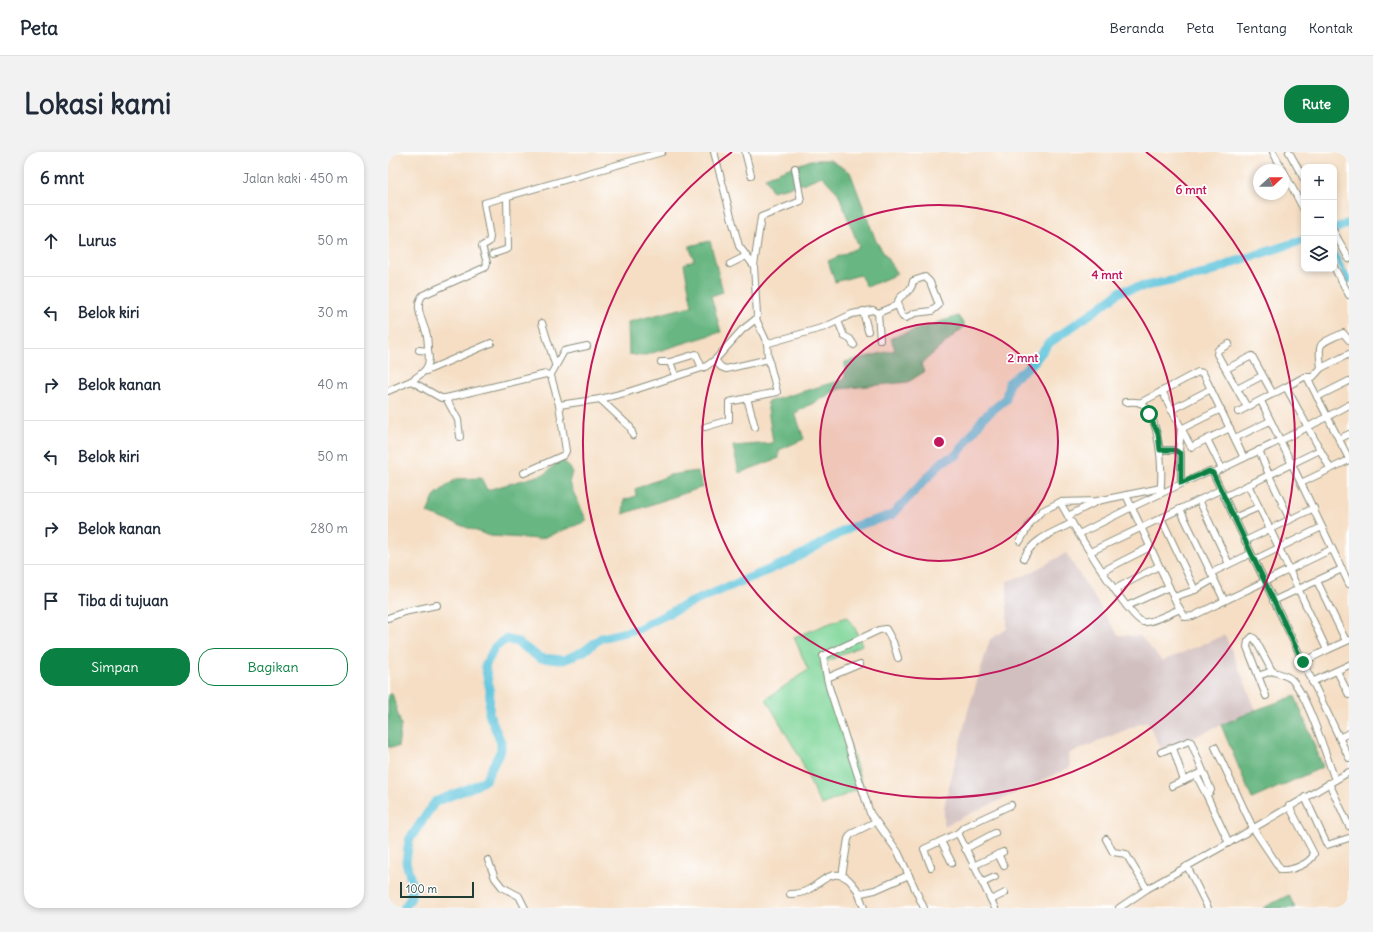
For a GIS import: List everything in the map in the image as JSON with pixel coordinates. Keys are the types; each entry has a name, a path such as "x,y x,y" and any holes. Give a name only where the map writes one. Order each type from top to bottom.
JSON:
{"street":[{"path":"426,371 428,363 428,340 421,321 419,304 420,299 423,295 486,267 487,263 482,246 489,242 490,236 484,203 662,152"},
{"path":"714,152 739,246 754,266"},
{"path":"745,152 751,175"},
{"path":"1273,152 1280,164"},
{"path":"1289,152 1301,174"},
{"path":"705,427 726,422 729,418 729,402 777,392 769,359 767,343 756,319 754,266 761,217 801,201 795,168"},
{"path":"1289,181 1301,204"},
{"path":"493,254 508,249 506,197"},
{"path":"1336,236 1349,260"},
{"path":"730,264 746,256"},
{"path":"1337,272 1349,295"},
{"path":"925,277 930,282 939,305 937,309 932,311 921,311 906,318 903,317 897,305 901,294 908,292 912,287 913,281 925,277"},
{"path":"878,313 897,305"},
{"path":"767,343 824,327 844,317 863,311 873,310 878,313"},
{"path":"863,311 868,331"},
{"path":"878,313 880,340"},
{"path":"559,405 600,399 628,392 675,375 702,368 715,360 742,330 756,319"},
{"path":"838,321 844,336 850,339 854,345"},
{"path":"542,323 555,364"},
{"path":"1321,368 1319,346 1343,332 1349,340"},
{"path":"388,391 411,381 426,371 491,343"},
{"path":"1229,344 1217,351 1247,407"},
{"path":"524,473 564,455 566,451 559,405 550,376 555,364 565,350 587,346"},
{"path":"419,350 428,351"},
{"path":"661,362 670,362 696,354 702,368"},
{"path":"1238,412 1304,377 1312,377 1321,368 1349,354"},
{"path":"1226,369 1252,356 1273,394"},
{"path":"715,360 721,367 726,369 769,359"},
{"path":"670,362 675,375"},
{"path":"1125,402 1140,403 1201,371 1244,458"},
{"path":"411,381 441,398 446,398 480,391 544,374 550,376"},
{"path":"1236,389 1262,376"},
{"path":"1301,483 1349,459 1307,377"},
{"path":"1317,397 1349,381"},
{"path":"1286,387 1330,468"},
{"path":"1171,410 1211,389"},
{"path":"1162,391 1192,447 1230,428"},
{"path":"446,398 458,420 460,437"},
{"path":"747,398 754,428"},
{"path":"600,399 630,427 633,435"},
{"path":"1261,401 1314,508 1349,584"},
{"path":"1140,403 1149,414 1158,434 1160,450 1160,491"},
{"path":"1213,474 1349,407"},
{"path":"1181,429 1220,409"},
{"path":"1235,438 1270,421"},
{"path":"1181,429 1179,451 1181,454 1181,483"},
{"path":"1339,439 1349,434"},
{"path":"1207,439 1222,468"},
{"path":"1160,450 1179,451"},
{"path":"1224,497 1320,450"},
{"path":"1213,474 1222,468 1260,452"},
{"path":"1260,452 1268,475 1290,520"},
{"path":"1079,534 1160,491 1209,471 1213,474 1349,758"},
{"path":"1248,485 1327,650"},
{"path":"1090,552 1220,490"},
{"path":"1020,541 1031,522 1042,511 1060,502 1097,501 1126,495 1160,491"},
{"path":"1126,495 1130,508 1140,529 1180,609 1186,617 1193,616 1332,549"},
{"path":"1199,500 1229,564"},
{"path":"1068,516 1097,501"},
{"path":"1060,502 1102,571 1127,606 1140,621 1144,623 1180,609"},
{"path":"1234,518 1259,507"},
{"path":"1245,541 1314,508"},
{"path":"1180,509 1224,600"},
{"path":"1161,518 1195,590"},
{"path":"1024,558 1033,544 1072,523"},
{"path":"1254,560 1322,527"},
{"path":"1102,571 1150,547"},
{"path":"1211,573 1250,554"},
{"path":"1115,589 1159,566"},
{"path":"1273,601 1342,569"},
{"path":"1174,597 1195,590 1214,579"},
{"path":"1303,662 1348,640 1317,581"},
{"path":"1127,606 1170,587"},
{"path":"388,618 404,612 437,605"},
{"path":"898,658 889,633 886,630 880,630 822,656 827,678 855,771 870,813 898,852 924,908"},
{"path":"1266,696 1247,647 1248,641 1252,637 1255,639 1272,672"},
{"path":"827,678 860,664"},
{"path":"1312,682 1349,665"},
{"path":"1336,671 1349,695"},
{"path":"1258,676 1272,672 1288,676 1297,688 1307,706 1349,826"},
{"path":"1339,738 1349,733"},
{"path":"1161,752 1190,741 1211,790 1206,794"},
{"path":"1215,747 1253,828 1281,870 1291,869 1311,860 1314,854 1289,806"},
{"path":"1173,748 1184,781"},
{"path":"1172,786 1203,772"},
{"path":"1121,908 1147,889 1229,843 1289,806 1349,772"},
{"path":"1196,776 1229,843"},
{"path":"1305,797 1326,844 1329,845 1349,838"},
{"path":"931,868 924,849 958,833 964,827 1011,805"},
{"path":"842,876 848,840 851,834 875,822"},
{"path":"958,833 994,908"},
{"path":"965,849 995,833"},
{"path":"1106,839 1113,852 1126,854 1147,889"},
{"path":"941,841 952,863"},
{"path":"973,866 1000,853 1004,866"},
{"path":"488,860 495,878 502,887 519,896 525,908"},
{"path":"1187,866 1208,908"},
{"path":"858,892 864,893 875,890 909,875"},
{"path":"790,894 800,894 807,891 823,879 834,876 842,876 851,881 858,892 864,908"},
{"path":"982,883 995,877"},
{"path":"991,900 1005,893"}],"shaded area":[{"path":"1066,553 1118,635 1140,636 1162,661 1225,635 1256,710 1162,751 1147,721 1068,754 1071,767 944,826 944,807 968,711 990,639 1007,629 1007,581 1026,575"}],"green space":[{"path":"811,160 830,160 850,172 876,241 897,274 867,287 860,275 835,282 828,261 859,247 838,193 822,176 802,184 772,191 765,177"},
{"path":"710,241 723,292 711,296 721,332 642,356 629,354 628,322 692,306 684,264 694,260 689,246"},
{"path":"958,316 965,326 921,364 924,372 908,382 839,389 795,413 804,439 779,450 779,458 739,473 733,446 773,443 767,402 845,379 845,362 895,350 891,338"},
{"path":"562,458 572,472 569,483 587,521 540,539 490,536 427,513 435,495 456,479 481,478 487,490 545,474"},
{"path":"697,471 703,487 623,514 624,500 636,496 635,489 670,475"},
{"path":"846,617 854,626 862,645 820,665 844,727 863,787 822,805 817,798 799,756 766,699 808,670 794,637"},
{"path":"392,693 401,725 398,747 388,747 388,695"},
{"path":"1295,696 1323,767 1252,799 1221,725"},
{"path":"1289,895 1295,908 1263,908"}],"waterway":[{"path":"1337,228 1349,223"},
{"path":"404,908 411,898 411,881 406,862 409,840 435,802 477,785 486,779 501,750 501,742 489,714 490,690 485,666 495,647 506,639 517,642 540,658 564,660 584,651 601,638 638,629 683,606 792,560 849,528 892,515 943,461 957,455 984,417 1006,399 1009,382 1033,363 1049,343 1121,291 1205,274 1234,262 1301,241"},
{"path":"1337,258 1349,281"}],"route":[{"path":"1149,414 1158,434 1160,450 1175,450 1179,451 1181,454 1181,483 1209,471 1213,473 1250,554 1303,662"}]}
